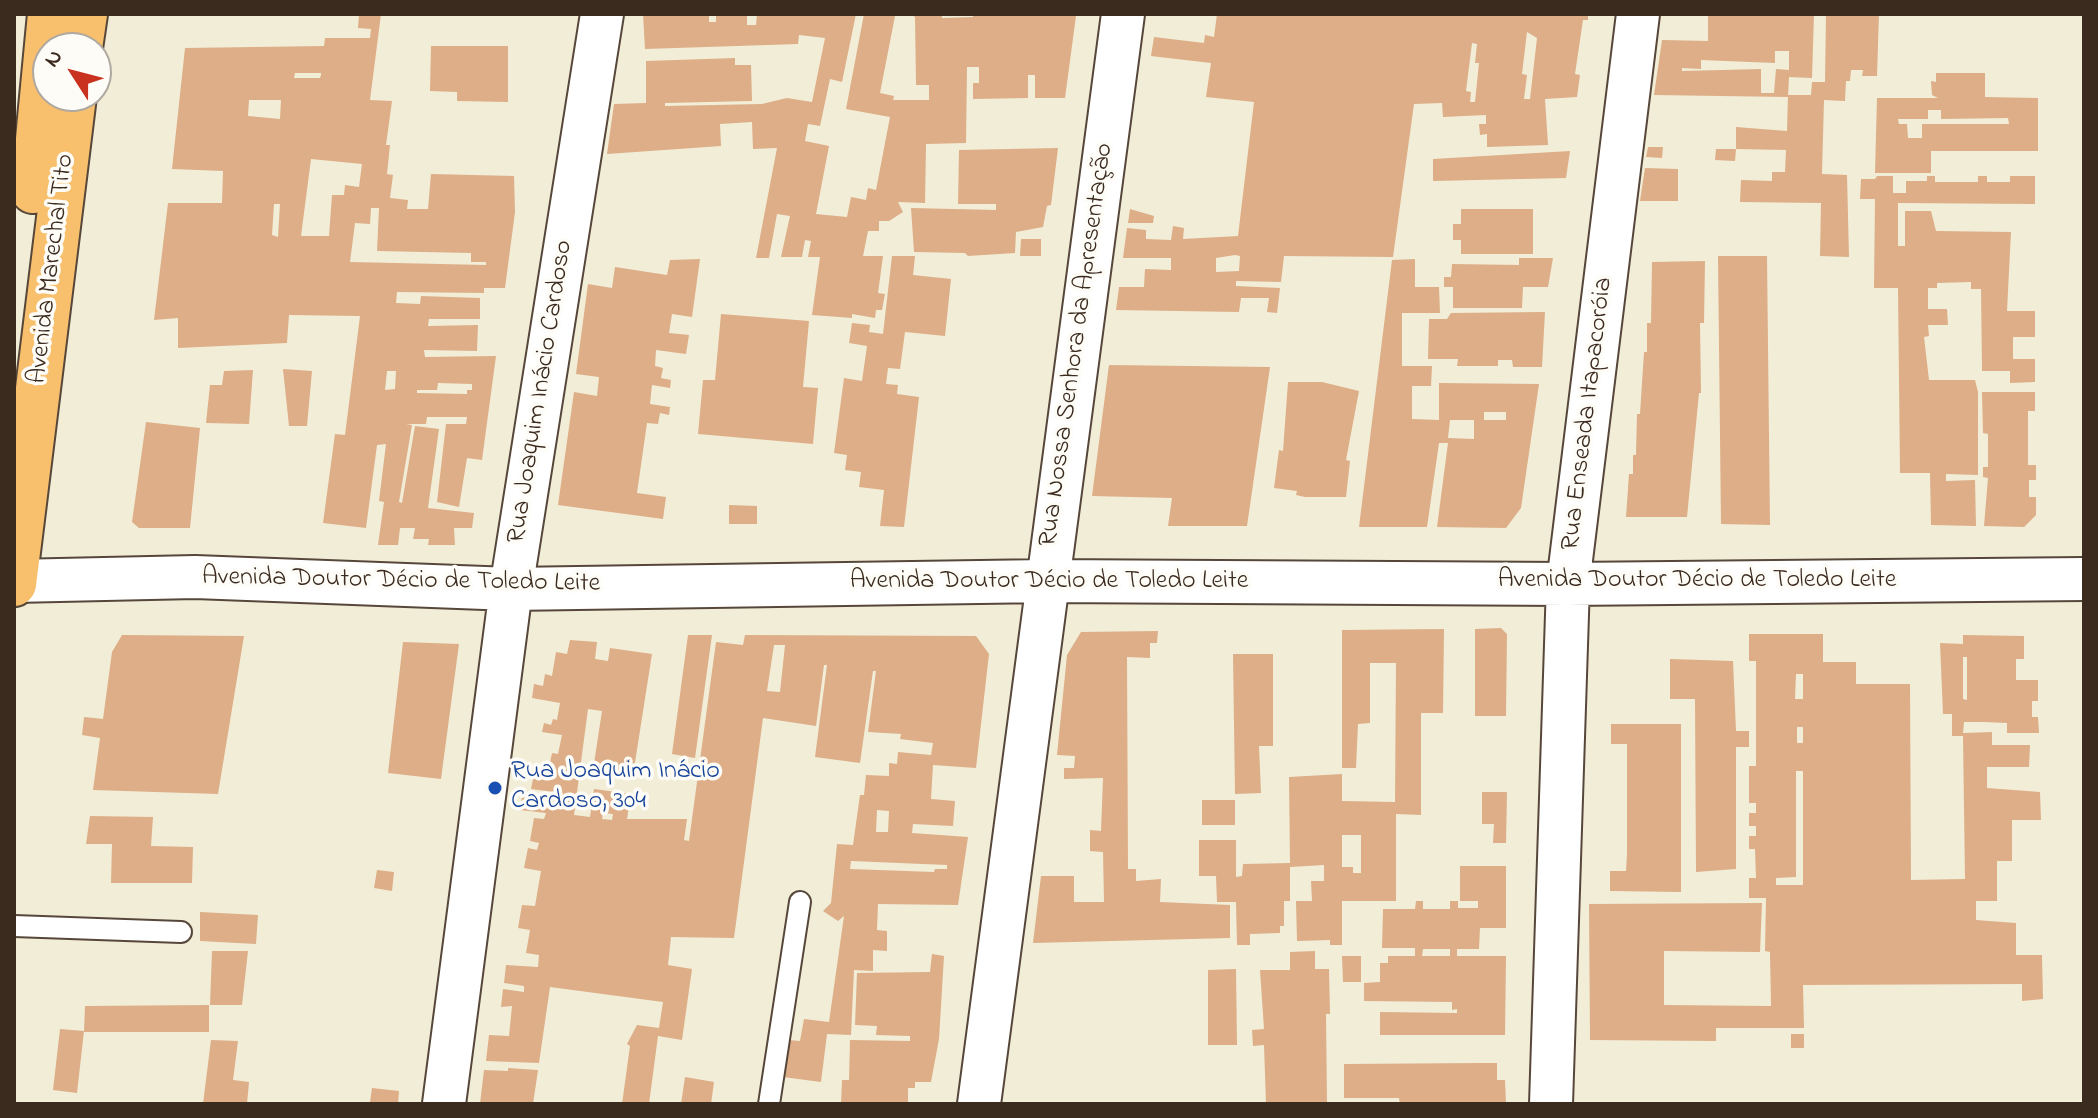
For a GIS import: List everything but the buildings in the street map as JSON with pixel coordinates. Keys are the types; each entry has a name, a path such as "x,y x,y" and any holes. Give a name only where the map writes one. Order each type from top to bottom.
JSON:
{"main road":[{"name":"Avenida Marechal Tito","path":"14,338 29,233 50,14"},
{"name":"Avenida Marechal Tito","path":"14,582 72,112"}],"street":[{"name":"Rua Joaquim Inácio Cardoso","path":"444,1104 511,589 602,14"},
{"name":"Rua Nossa Senhora da Apresentação","path":"979,1104 1123,14"},
{"name":"Rua Enseada Itapacoróia","path":"1551,1104 1568,584 1638,14"},
{"name":"Avenida Doutor Décio de Toledo Leite","path":"14,582 195,577 511,589 1046,581 1568,584 2084,579"}],"lane":[{"path":"769,1104 800,902"},
{"path":"14,926 181,932"}],"place":[{"name":"Rua Joaquim Inácio Cardoso, 304","path":"495,788"}]}
